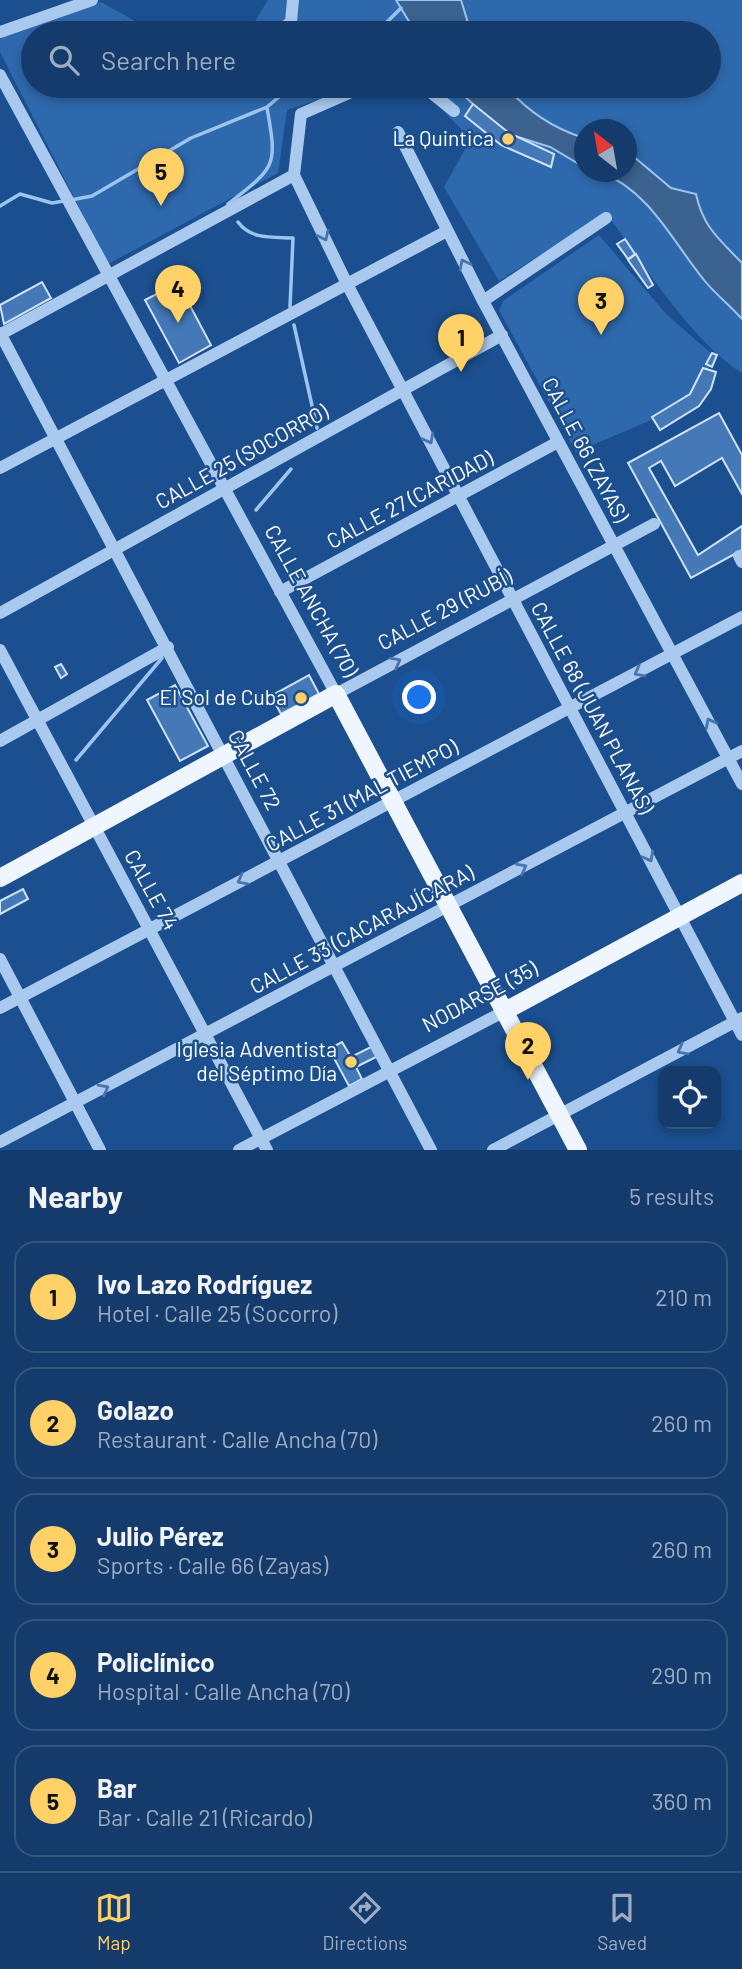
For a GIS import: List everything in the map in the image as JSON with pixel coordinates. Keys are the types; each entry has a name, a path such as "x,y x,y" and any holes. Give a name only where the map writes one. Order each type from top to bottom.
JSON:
{"main road":[{"name":"CALLE 29 (RUBÍ)","path":"0,878 336,694"},
{"name":"CALLE ANCHA (70)","path":"336,694 578,1150"},
{"name":"NODARSE (35)","path":"505,1011 742,884"}],"street":[{"path":"33,21 92,0"},
{"path":"291,21 293,0"},
{"path":"0,33 21,25"},
{"name":"CALLE ANCHA (70)","path":"0,75 336,694"},
{"path":"0,333 294,175 301,114 338,98"},
{"path":"438,98 454,111"},
{"name":"CALLE 66 (ZAYAS)","path":"398,132 483,301 742,784"},
{"name":"CALLE 68 (JUAN PLANAS)","path":"294,175 347,284 625,813 738,1019 742,1035"},
{"path":"483,301 606,218"},
{"path":"0,468 447,231"},
{"name":"CALLE 72","path":"0,333 4,350 57,438 432,1150"},
{"name":"CALLE 25 (SOCORRO)","path":"0,612 502,335"},
{"name":"CALLE 27 (CARIDAD)","path":"280,592 558,442"},
{"name":"CALLE 29 (RUBÍ)","path":"336,694 654,523"},
{"name":"CALLE 31 (MAL TIEMPO)","path":"0,1008 742,617"},
{"path":"0,741 168,647"},
{"name":"CALLE 74","path":"0,650 264,1144"},
{"name":"CALLE 33 (CACARAJÍCARA)","path":"0,1142 742,751"},
{"path":"0,959 100,1150"},
{"name":"NODARSE (35)","path":"239,1150 264,1144 390,1071 505,1011"},
{"path":"493,1150 738,1019"}],"shaded area":[{"path":"268,0 742,0 742,373 723,359 686,321 606,213 499,281 444,187 471,139 431,98 721,98 721,21 255,21"},
{"path":"396,0 461,0 467,21 409,21"},
{"path":"101,2 135,21 48,21"},
{"path":"21,31 21,93 0,52 0,38"},
{"path":"23,98 324,98 287,110 278,173 108,264"},
{"path":"467,98 518,98 541,118 574,134 574,161 550,147 502,132"},
{"path":"637,159 671,188 696,194 708,224 742,263 742,319 704,280 659,219 633,191 620,182 637,182"},
{"path":"599,235 666,314 714,356 696,394 656,418 576,452 499,310 503,301"}],"building":[{"name":"La Quintica","path":"473,104 509,133 554,154 551,167 501,145 465,116"},
{"path":"625,239 635,254 628,259 617,244"},
{"path":"636,254 653,285 648,288 628,260"},
{"path":"42,282 51,298 4,324 0,305"},
{"path":"178,283 211,345 179,363 145,300"},
{"path":"712,353 717,355 712,367 706,364"},
{"path":"703,368 716,372 711,389 699,406 660,430 652,417 690,394"},
{"path":"719,413 742,455 742,494 722,458 675,486 661,461 649,468 698,555 742,526 742,550 691,578 628,463"},
{"path":"61,664 67,674 61,678 55,667"},
{"path":"309,675 319,694 281,714 271,696"},
{"path":"175,685 208,746 180,761 147,700"},
{"path":"23,889 28,899 0,914 0,901"},
{"name":"Iglesia Adventista del Séptimo Día","path":"342,1042 351,1057 373,1046 378,1056 356,1067 362,1079 349,1086 329,1049"}],"waterway":[{"path":"388,21 401,8"},
{"path":"71,200 92,196 191,138 267,107 278,98"},
{"path":"228,204 255,182 269,165 272,143 267,108"},
{"path":"0,206 20,194 52,203 64,201"},
{"path":"238,222 256,235 293,238 290,307"},
{"path":"294,325 317,428"},
{"path":"256,510 291,469"},
{"path":"76,760 162,658"}],"place":[{"name":"La Quintica","path":"508,139"},
{"name":"Bar","path":"161,206"},
{"name":"Policlínico","path":"178,323"},
{"name":"Julio Pérez","path":"601,335"},
{"name":"Ivo Lazo Rodríguez","path":"461,372"},
{"name":"El Sol de Cuba","path":"301,698"},
{"name":"Iglesia Adventista del Séptimo Día","path":"351,1062"},
{"name":"Golazo","path":"528,1080"}]}
